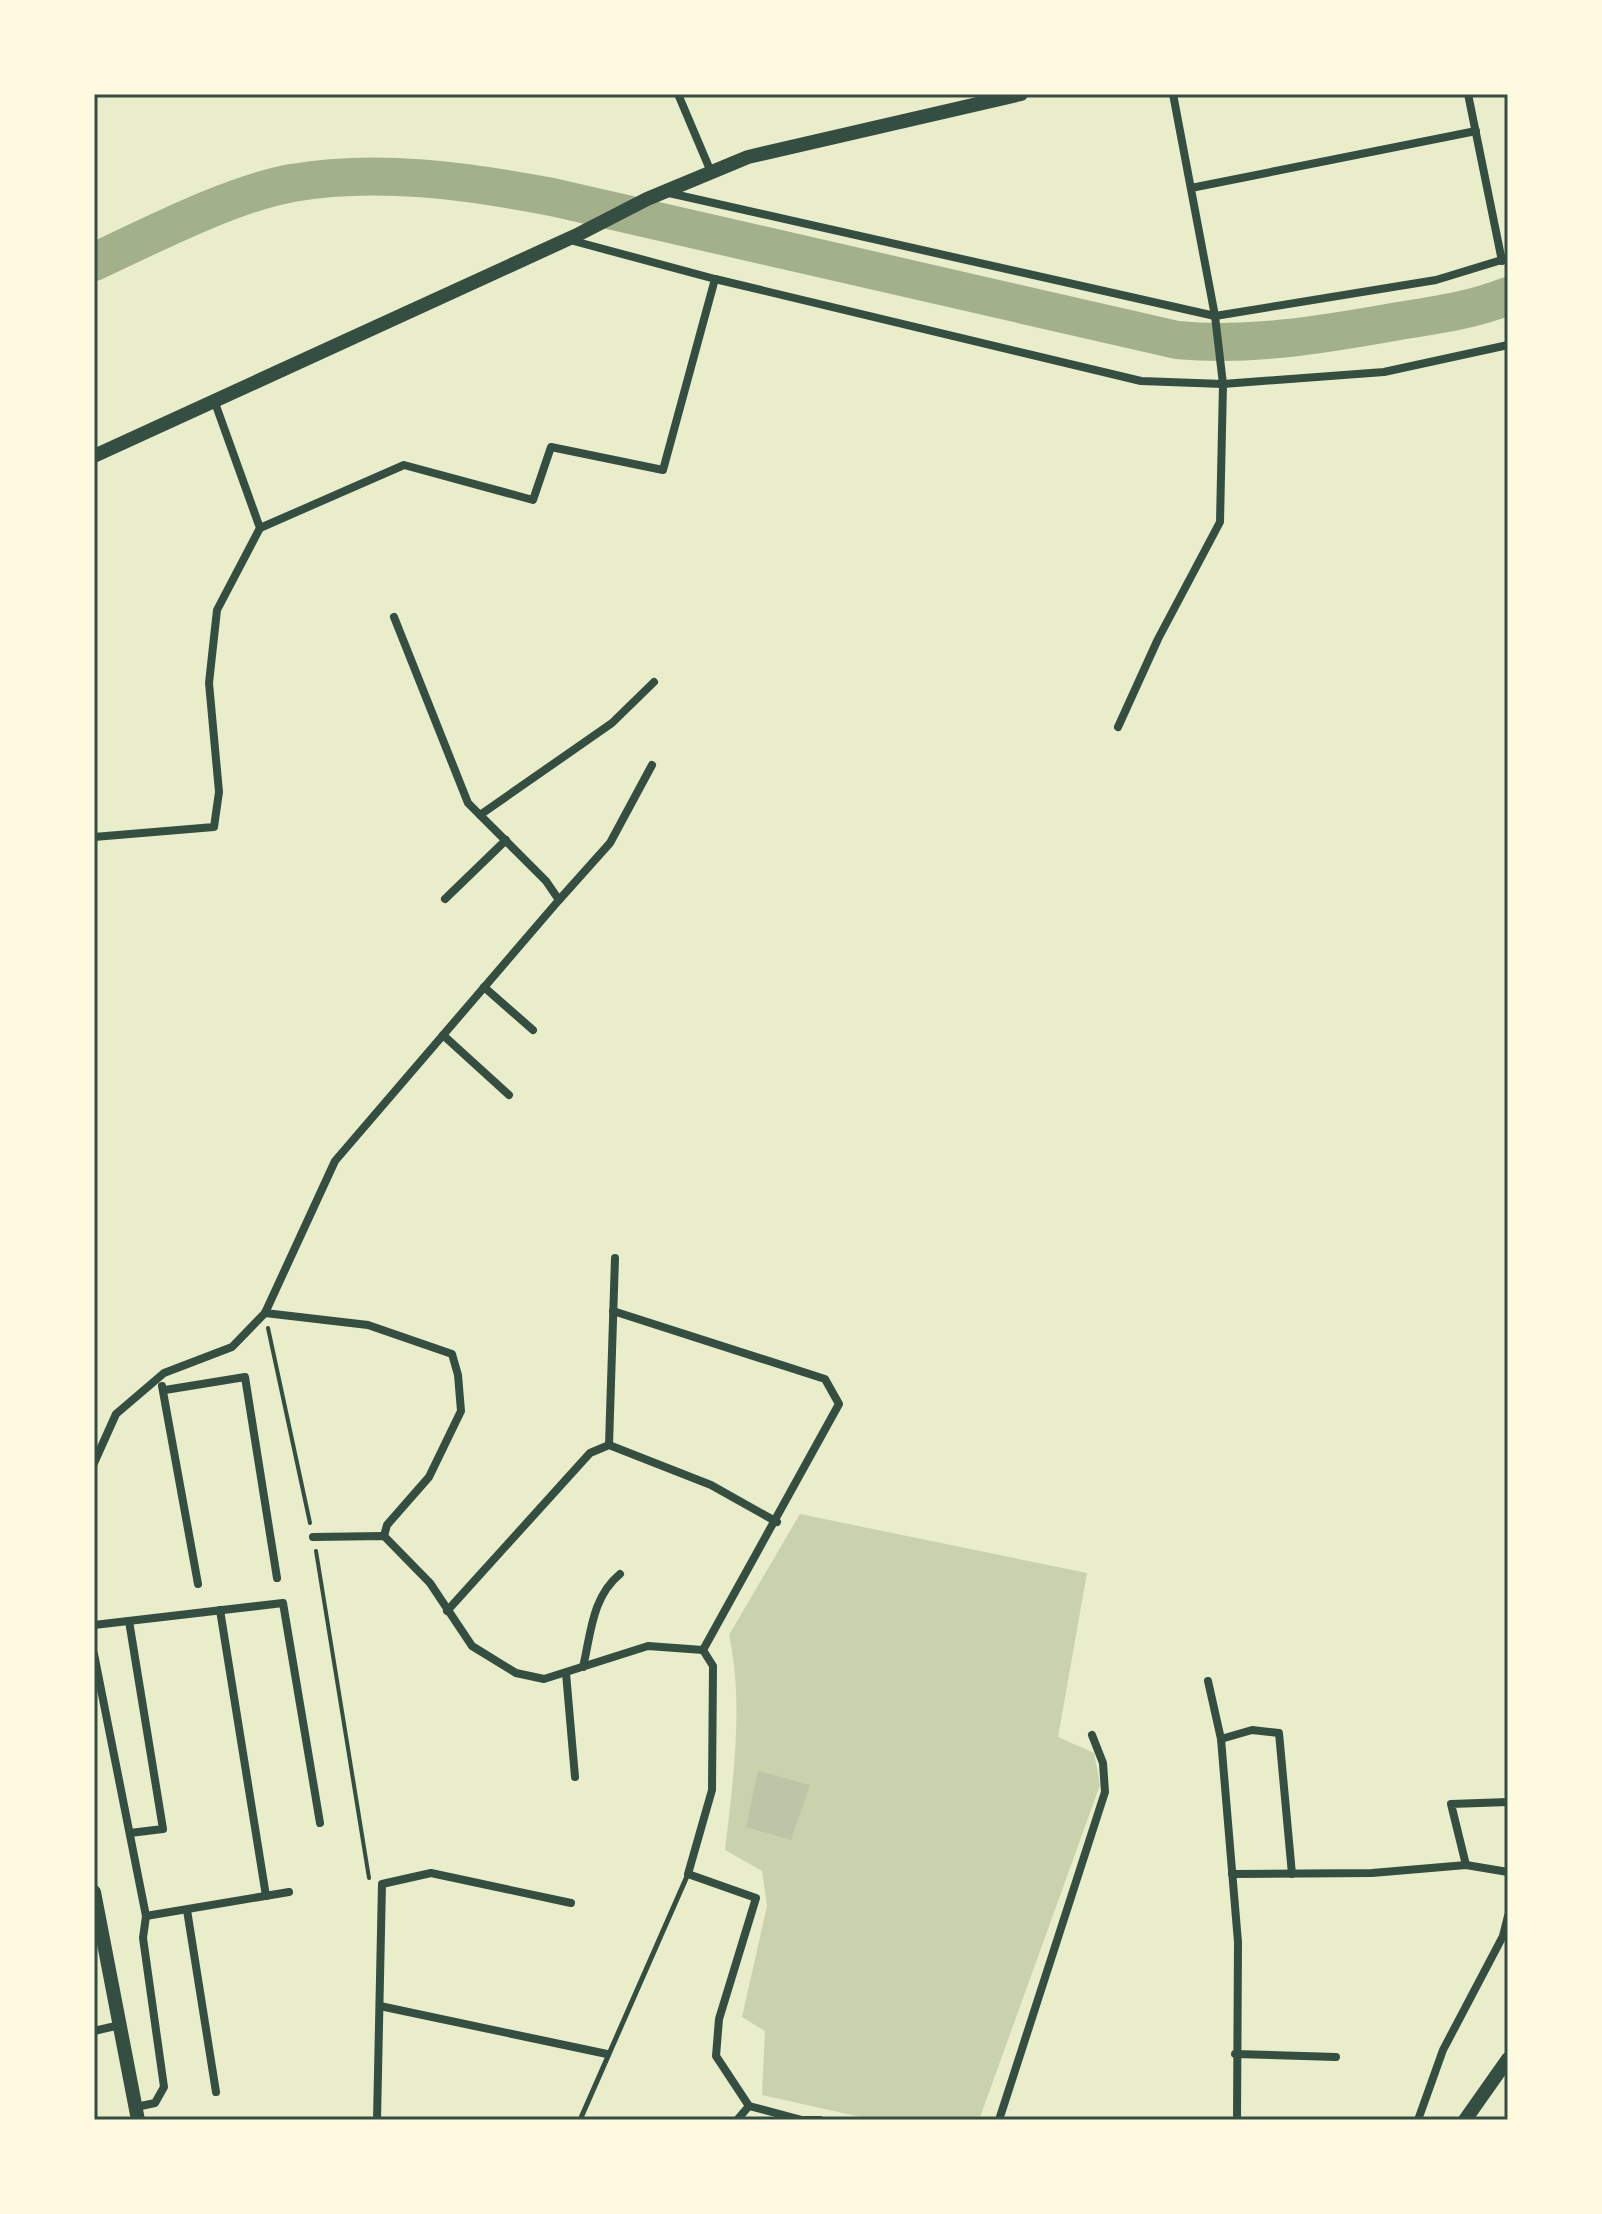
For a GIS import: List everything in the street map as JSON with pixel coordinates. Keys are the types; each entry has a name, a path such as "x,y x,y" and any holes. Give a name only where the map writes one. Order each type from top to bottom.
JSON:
{"street":[{"path":"678,94 711,172"},
{"path":"94,456 647,199 748,157 1021,94"},
{"path":"1118,727 1158,639 1220,522 1223,384 1215,316 1173,94"},
{"path":"665,191 1215,316 1436,280 1505,260 1468,94"},
{"path":"1191,188 1476,131"},
{"path":"572,236 715,279 1141,381 1223,384 1384,372 1508,345"},
{"path":"94,837 214,827 219,792 209,683 217,610 260,528 404,465 533,500 551,447 663,470 715,279"},
{"path":"214,400 260,528"},
{"path":"394,617 444,750 468,803 546,881 559,900"},
{"path":"480,815 612,723 654,682"},
{"path":"94,1463 116,1414 164,1373 232,1347 265,1313 335,1161 610,843 652,765"},
{"path":"445,899 506,840"},
{"path":"484,987 533,1030"},
{"path":"443,1035 509,1095"},
{"path":"609,1445 615,1258"},
{"path":"613,1311 825,1379 839,1404 777,1522 703,1650"},
{"path":"265,1313 368,1325 452,1354 458,1375 461,1411 429,1477 387,1525 384,1536"},
{"path":"165,1390 245,1377 277,1578"},
{"path":"157,1379 165,1390 198,1584"},
{"path":"447,1611 590,1453 609,1445 711,1485 777,1522"},
{"path":"313,1537 384,1536 430,1583 472,1646 516,1673 544,1679 648,1646 703,1650"},
{"path":"583,1667 598,1599 605,1586 620,1574"},
{"path":"94,1625 283,1603 320,1823"},
{"path":"220,1610 266,1896"},
{"path":"129,1621 163,1829 130,1833"},
{"path":"703,1650 713,1666 712,1790 688,1874 756,1898 719,2019 716,2056 749,2106 802,2120 820,2120"},
{"path":"94,1654 146,1916 143,1938 164,2087 155,2103 137,2114 94,1892"},
{"path":"566,1673 575,1777"},
{"path":"1208,1681 1221,1739 1238,1942 1237,2120"},
{"path":"1221,1739 1252,1730 1279,1733 1292,1874"},
{"path":"999,2120 1105,1792 1103,1763 1092,1735"},
{"path":"1466,1865 1451,1804 1508,1802"},
{"path":"1232,1874 1372,1873 1466,1865 1508,1872"},
{"path":"377,2120 382,1884 431,1873 571,1903"},
{"path":"146,1916 289,1892"},
{"path":"187,1910 216,2092"},
{"path":"1418,2120 1443,2050 1503,1936 1508,1916"},
{"path":"380,2006 607,2054"},
{"path":"94,2031 120,2025"},
{"path":"1235,2054 1336,2057"},
{"path":"1465,2120 1508,2059"},
{"path":"737,2120 749,2106"}],"lane":[{"path":"580,2120 688,1874"}],"path":[{"path":"265,1313 313,1537 368,1877 382,1884"}],"green space":[{"path":"800,1514 1087,1573 1058,1737 1094,1753 1100,1785 979,2120 874,2120 762,2095 765,2031 742,2017 767,1906 762,1871 725,1850 734,1770 736,1715 729,1635"}],"building":[{"path":"758,1771 810,1785 791,1840 746,1827"}],"waterway":[{"path":"94,262 192,216 268,188 324,179 389,177 488,186 552,197 1177,340 1233,342 1316,335 1454,312 1508,296"}]}
